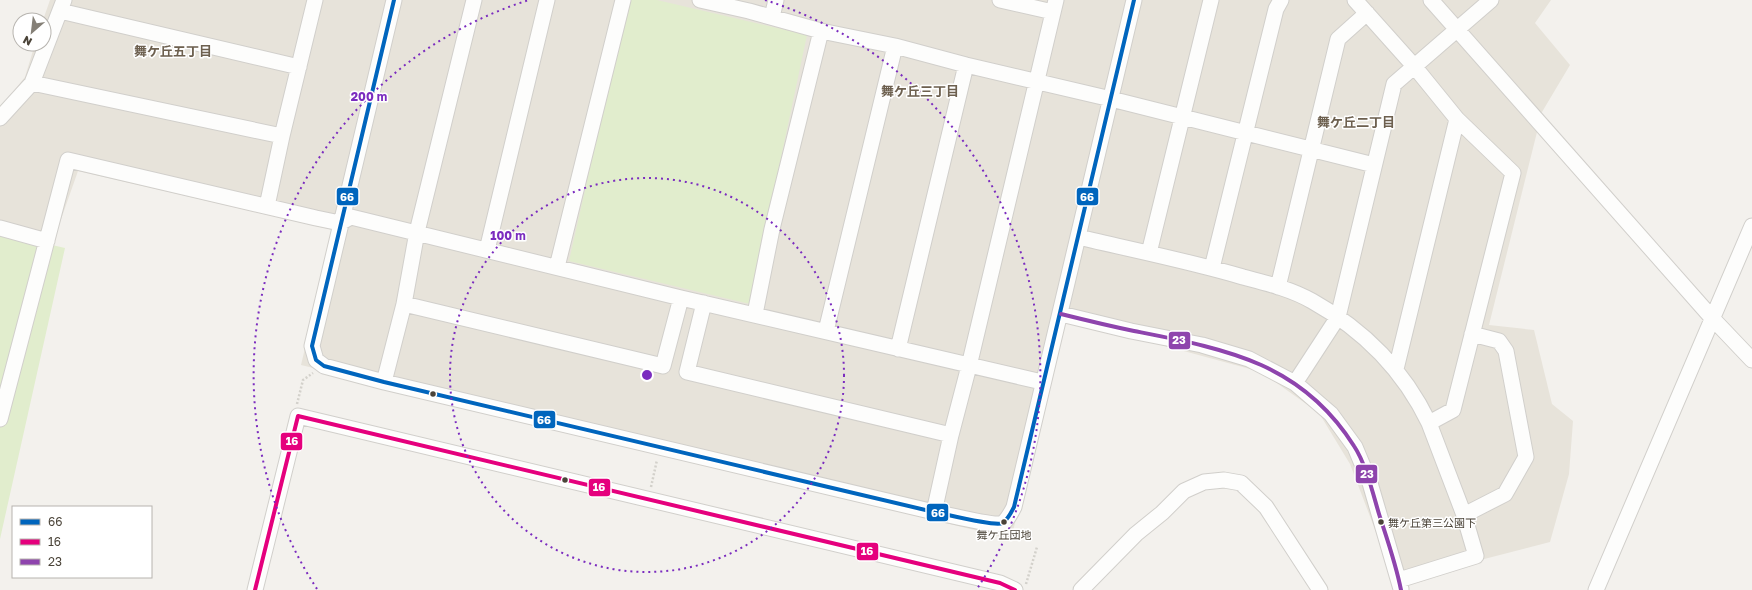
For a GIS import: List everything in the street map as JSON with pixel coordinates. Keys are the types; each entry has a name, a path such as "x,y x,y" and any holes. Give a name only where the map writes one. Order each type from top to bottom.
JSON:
{"street":[{"path":"267,206 314,0"},
{"path":"394,0 312,346 316,360 324,366 384,382 660,448 991,524 1002,523 1010,516 1014,507 1042,382 1061,314 1134,0"},
{"path":"384,382 404,304 417,232 474,0"},
{"path":"487,250 547,0"},
{"path":"558,267 623,0"},
{"path":"700,0 750,6 772,17 821,31 895,46 966,65 1111,99 1374,165"},
{"path":"772,17 776,0"},
{"path":"934,512 951,435 969,366 1035,81 1054,6 1000,0"},
{"path":"1149,253 1210,0"},
{"path":"1212,268 1276,10 1281,0"},
{"path":"1355,0 1414,66 1456,119 1513,173 1453,410 1429,423"},
{"path":"1431,0 1457,31 1752,360"},
{"path":"1295,383 1338,317 1394,84 1491,0"},
{"path":"0,118 32,83 62,6 299,67"},
{"path":"1278,287 1338,39 1367,13"},
{"path":"756,314 772,229 821,31"},
{"path":"826,331 895,46"},
{"path":"898,349 966,65"},
{"path":"32,83 282,136"},
{"path":"1396,370 1456,119"},
{"path":"0,419 68,160 340,223 351,217 417,232 681,298 756,314 969,366 1042,382"},
{"path":"1596,590 1714,319 1752,226"},
{"path":"0,228 47,240"},
{"path":"1061,314 1131,331 1202,345 1249,359 1295,383 1331,414 1355,448 1370,483 1400,585 1476,556 1464,515 1429,423 1422,409 1386,357 1365,337 1338,317 1311,300 1278,287 1212,268 1078,238"},
{"path":"404,304 663,366 681,298"},
{"path":"704,303 687,372 951,435"},
{"path":"1464,515 1505,494 1526,457 1506,352 1499,341 1472,334"},
{"path":"254,590 298,416 648,501 1000,584 1015,590"},
{"path":"1081,590 1136,534 1162,513 1184,491 1204,482 1224,480 1241,483 1266,507 1320,590"}],"path":[{"path":"298,416 297,401 303,380 324,366"},
{"path":"648,501 660,448"},
{"path":"1024,590 1037,547"}],"shaded area":[{"path":"50,0 1551,0 1535,23 1570,65 1542,112 1489,325 1534,330 1552,404 1573,421 1569,474 1550,542 1395,582 1350,464 1319,413 1261,372 1066,319 1011,539 301,365 333,230 78,171 53,242 0,228 0,108 25,77 33,52 52,52 52,12 46,12"}],"green space":[{"path":"628,0 657,0 807,35 750,304 569,261"},
{"path":"0,233 65,248 0,539"}],"transit line":[{"name":"66","path":"394,0 312,346 316,360 324,366 384,382 934,512 998,524 1005,521 1014,507 1134,0"},
{"name":"23","path":"1061,314 1230,353 1285,377 1310,395 1333,418 1354,446 1362,461 1369,479 1397,571 1401,590"},
{"name":"16","path":"255,590 298,416 1000,583 1015,590"}],"place":[{"name":"舞ケ丘団地","path":"1004,522"},
{"name":"舞ケ丘第三公園下","path":"1381,522"}],"district":[{"name":"舞ケ丘五丁目","path":"173,51"},
{"name":"舞ケ丘三丁目","path":"920,91"},
{"name":"舞ケ丘二丁目","path":"1356,122"}]}
